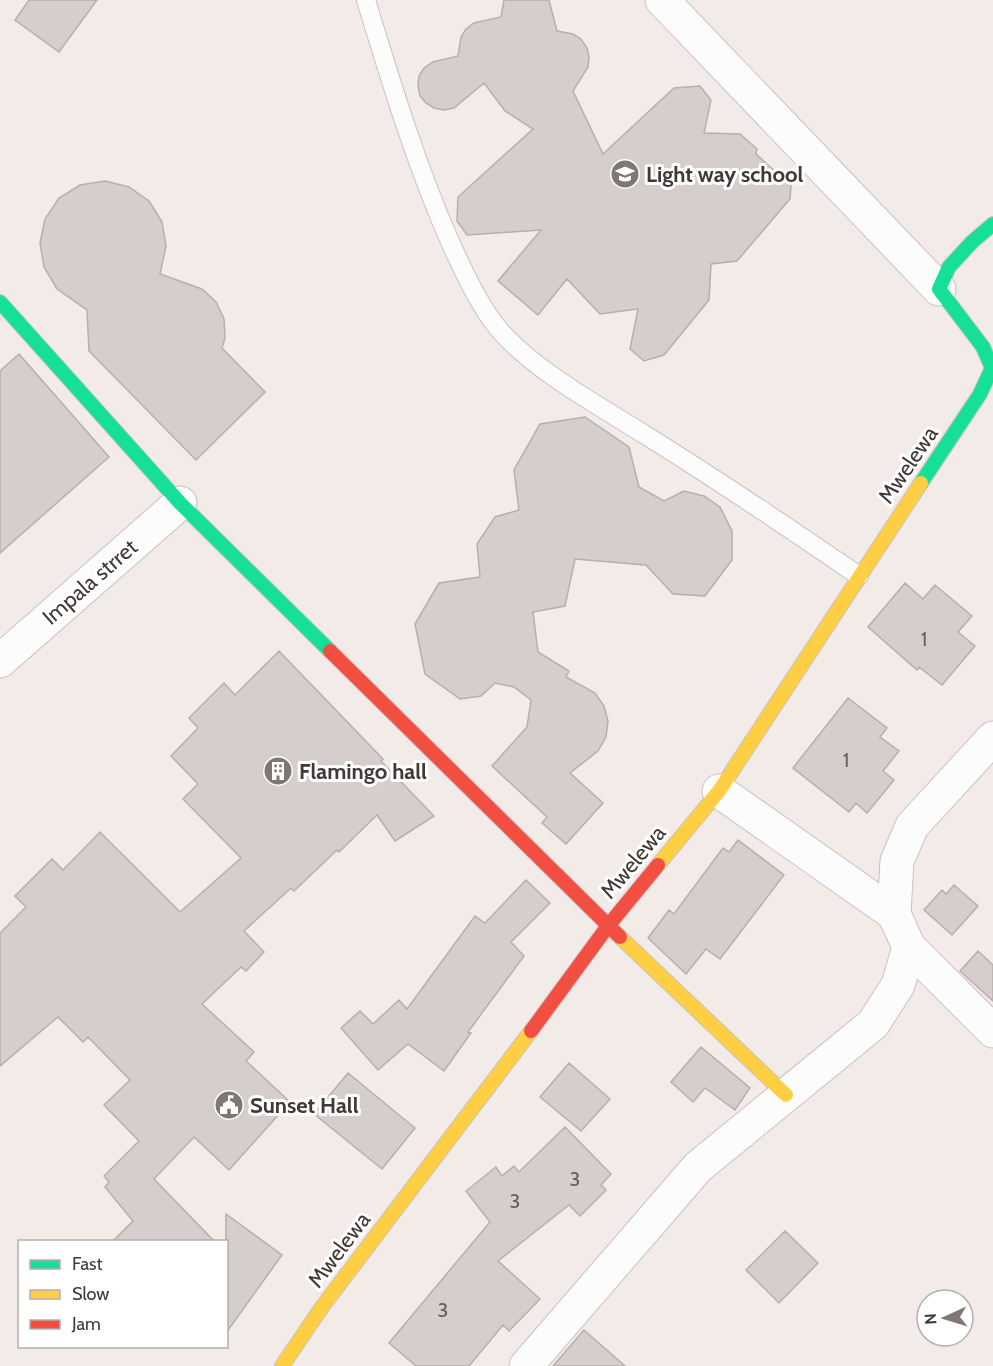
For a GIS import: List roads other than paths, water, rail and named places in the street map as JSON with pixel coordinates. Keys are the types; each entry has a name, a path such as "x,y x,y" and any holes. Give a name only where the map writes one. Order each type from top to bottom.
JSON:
{"street":[{"path":"662,0 939,289 983,347 992,368"},
{"path":"939,289 949,267 972,242 993,224"},
{"path":"0,302 180,503 608,926 786,1095"},
{"name":"Mwelewa","path":"282,1366 322,1307 608,926 719,791 980,394 992,368"},
{"name":"Impala strret","path":"0,661 180,503"},
{"path":"993,738 912,826 897,861 894,914 909,947 993,1031"},
{"path":"719,791 894,914"},
{"path":"526,1366 698,1167 873,1024 898,985 909,947"}],"lane":[{"path":"366,0 431,199 465,274 497,327 526,355 570,387 775,518 859,576"}],"place":[{"name":"Light way school","path":"625,174"},
{"name":"Flamingo hall","path":"278,771"},
{"name":"Sunset Hall","path":"229,1105"}]}
